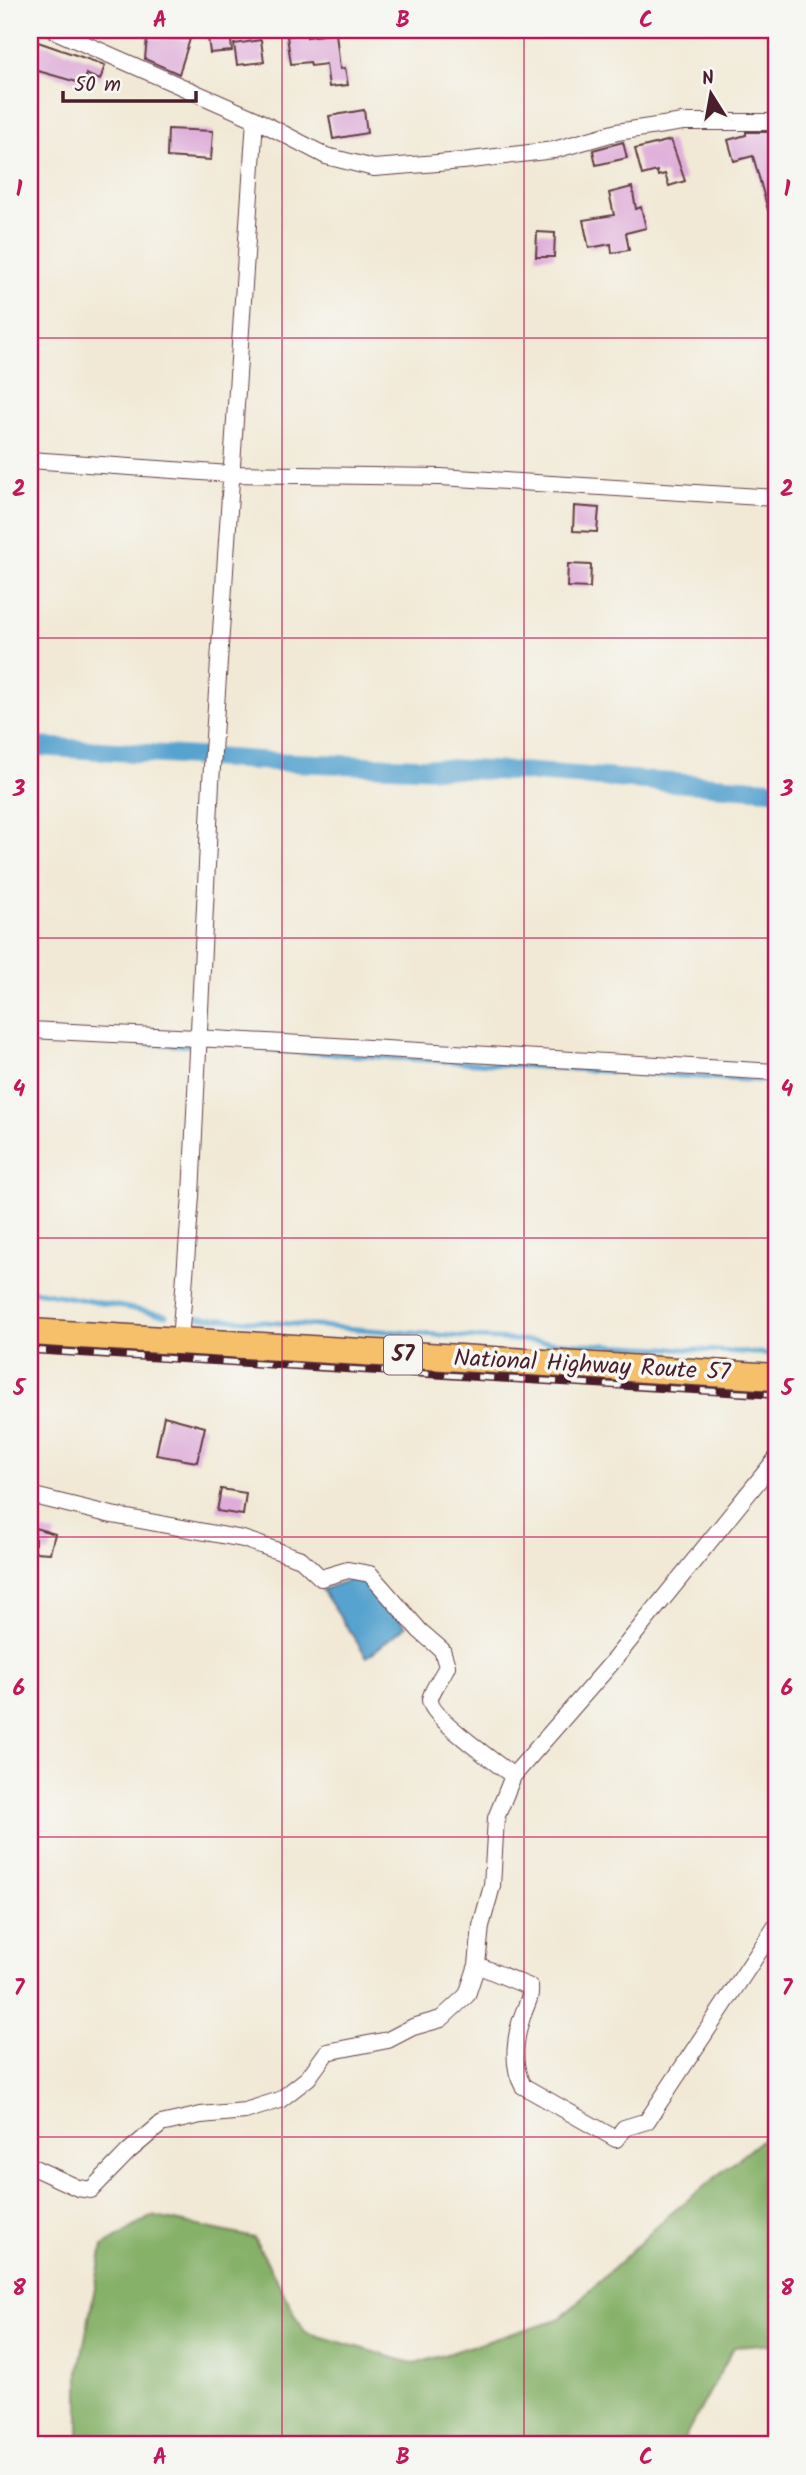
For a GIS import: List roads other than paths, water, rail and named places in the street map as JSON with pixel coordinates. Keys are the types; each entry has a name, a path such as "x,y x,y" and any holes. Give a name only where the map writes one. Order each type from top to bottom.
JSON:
{"highway":[{"name":"National Highway Route 57","path":"30,1332 776,1377"}],"street":[{"path":"53,30 256,119 326,156 374,168 554,150 617,132 683,122 776,122"},
{"path":"180,1341 191,1196 197,1038 230,474 256,119"},
{"path":"30,460 230,474 441,477 776,498"},
{"path":"30,1030 776,1072"},
{"path":"30,2166 78,2188 91,2190 129,2151 162,2124 201,2115 245,2111 280,2100 308,2078 327,2052 388,2040 413,2027 441,2019 467,1995 477,1965 481,1926 492,1886 496,1818 513,1776 609,1666 776,1459"},
{"path":"30,1495 112,1515 243,1539 301,1559 321,1578 348,1570 370,1574 420,1631 442,1650 447,1666 430,1698 432,1709 460,1735 513,1776"},
{"path":"477,1965 530,1987 531,1997 517,2035 515,2061 517,2075 523,2086 616,2139 624,2128 647,2121 776,1926"}],"water":[{"path":"367,1579 406,1626 367,1657 322,1590 349,1580"}],"waterway":[{"path":"30,746 281,762 527,772 776,790"},
{"path":"145,1043 194,1046"},
{"path":"270,1050 776,1082"},
{"path":"30,1290 166,1315"},
{"path":"198,1317 477,1338 776,1354"}],"railway":[{"path":"30,1350 776,1395"}]}
